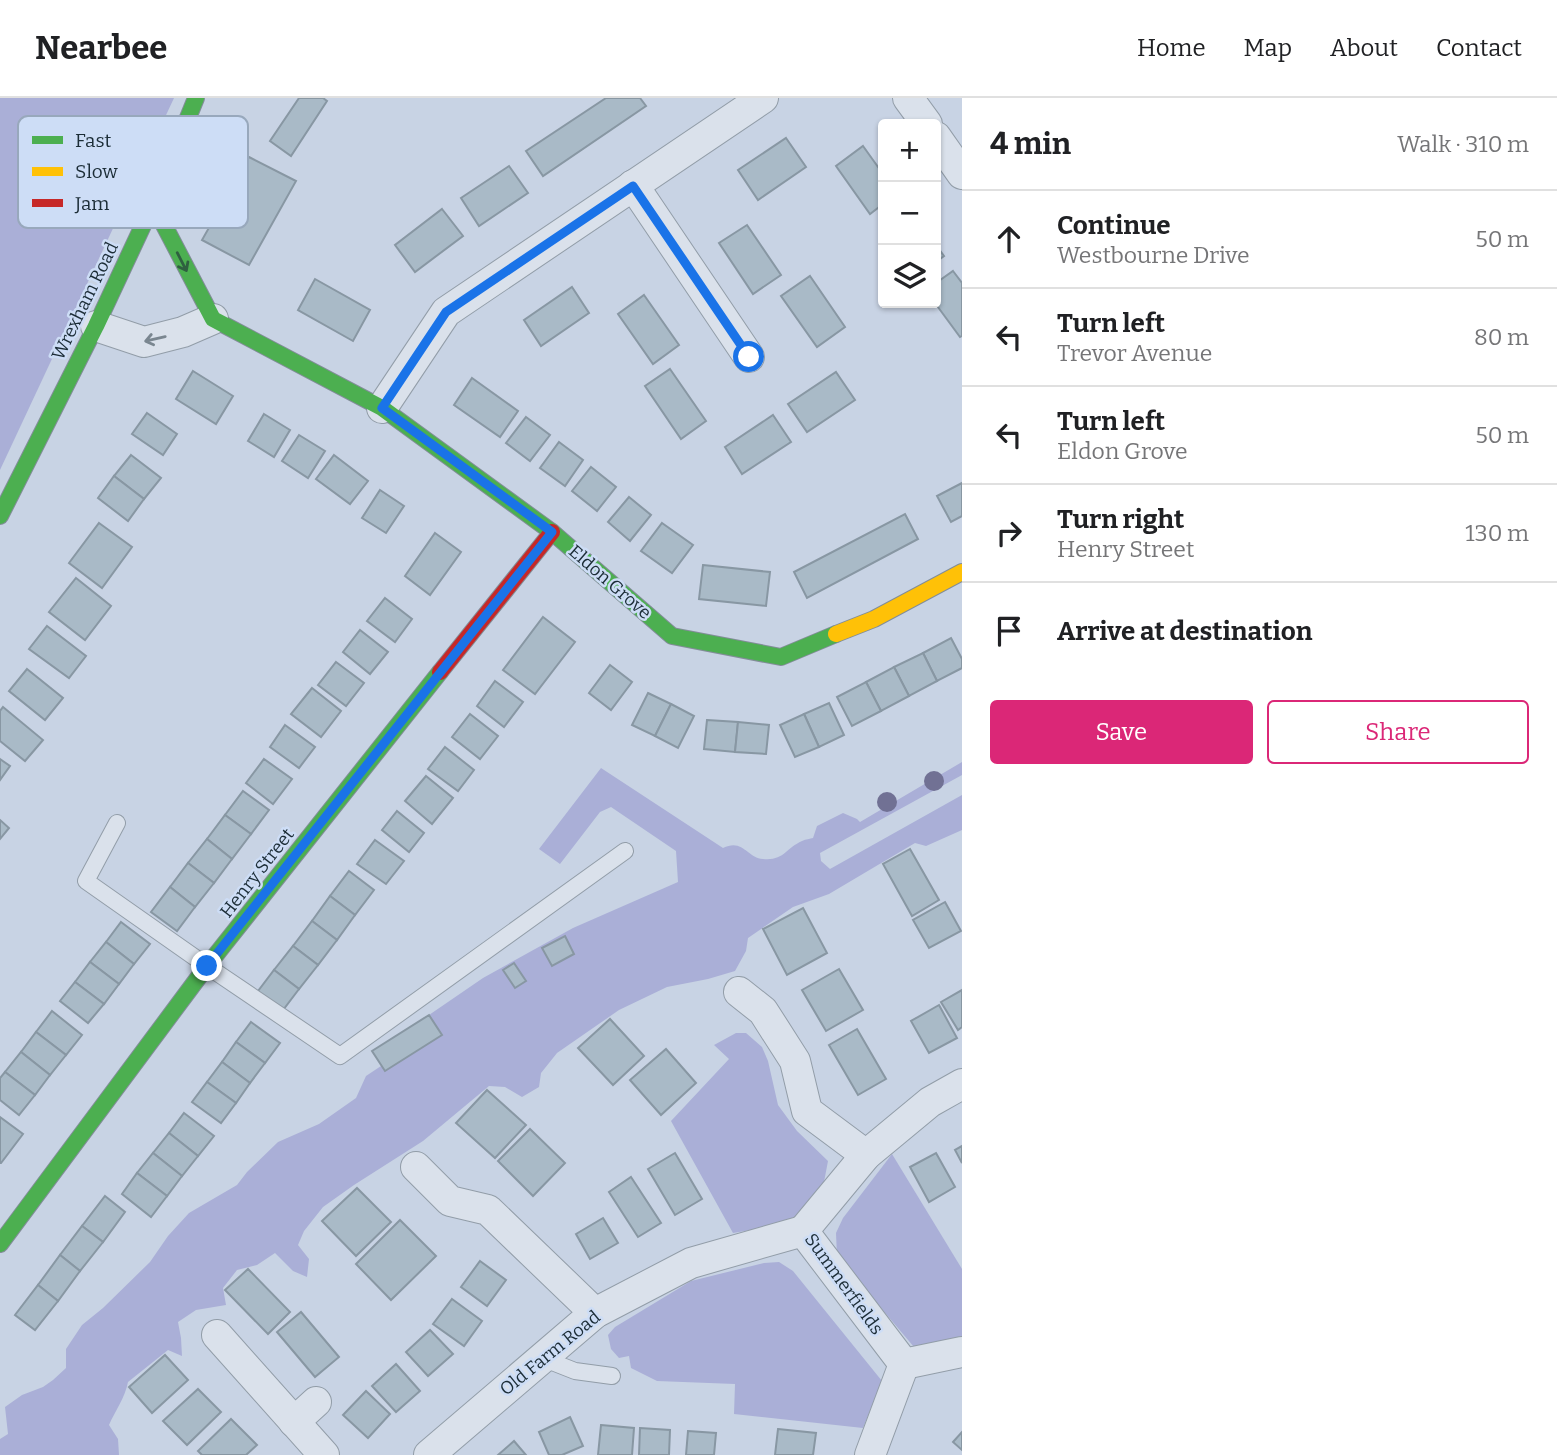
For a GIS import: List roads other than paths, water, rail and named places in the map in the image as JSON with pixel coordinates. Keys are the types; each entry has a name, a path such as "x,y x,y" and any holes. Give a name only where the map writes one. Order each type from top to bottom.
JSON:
{"street":[{"name":"Wrexham Road","path":"189,116 196,98"},
{"path":"382,408 446,312 763,98"},
{"path":"908,98 923,119"},
{"path":"941,144 962,174"},
{"path":"633,186 749,357"},
{"name":"Wrexham Road","path":"0,516 96,326 142,228"},
{"path":"96,326 144,342 183,332 213,319 165,228"},
{"name":"Eldon Grove","path":"213,319 382,408 552,532 672,636 781,657 874,619 962,572"},
{"name":"Henry Street","path":"0,1244 207,966 552,532"},
{"path":"739,992 763,1011 795,1061 807,1111 866,1156"},
{"name":"Summerfields","path":"904,1364 803,1231 866,1156 930,1102 962,1084"},
{"path":"416,1167 450,1201 488,1210 595,1313"},
{"name":"Old Farm Road","path":"430,1455 595,1313 691,1264 803,1231"},
{"path":"217,1335 324,1455"},
{"path":"870,1455 904,1364 962,1352"},
{"path":"294,1422 316,1402"}],"lane":[{"path":"117,823 86,881 340,1056 625,851"},
{"path":"542,1358 575,1371 612,1376"}]}
